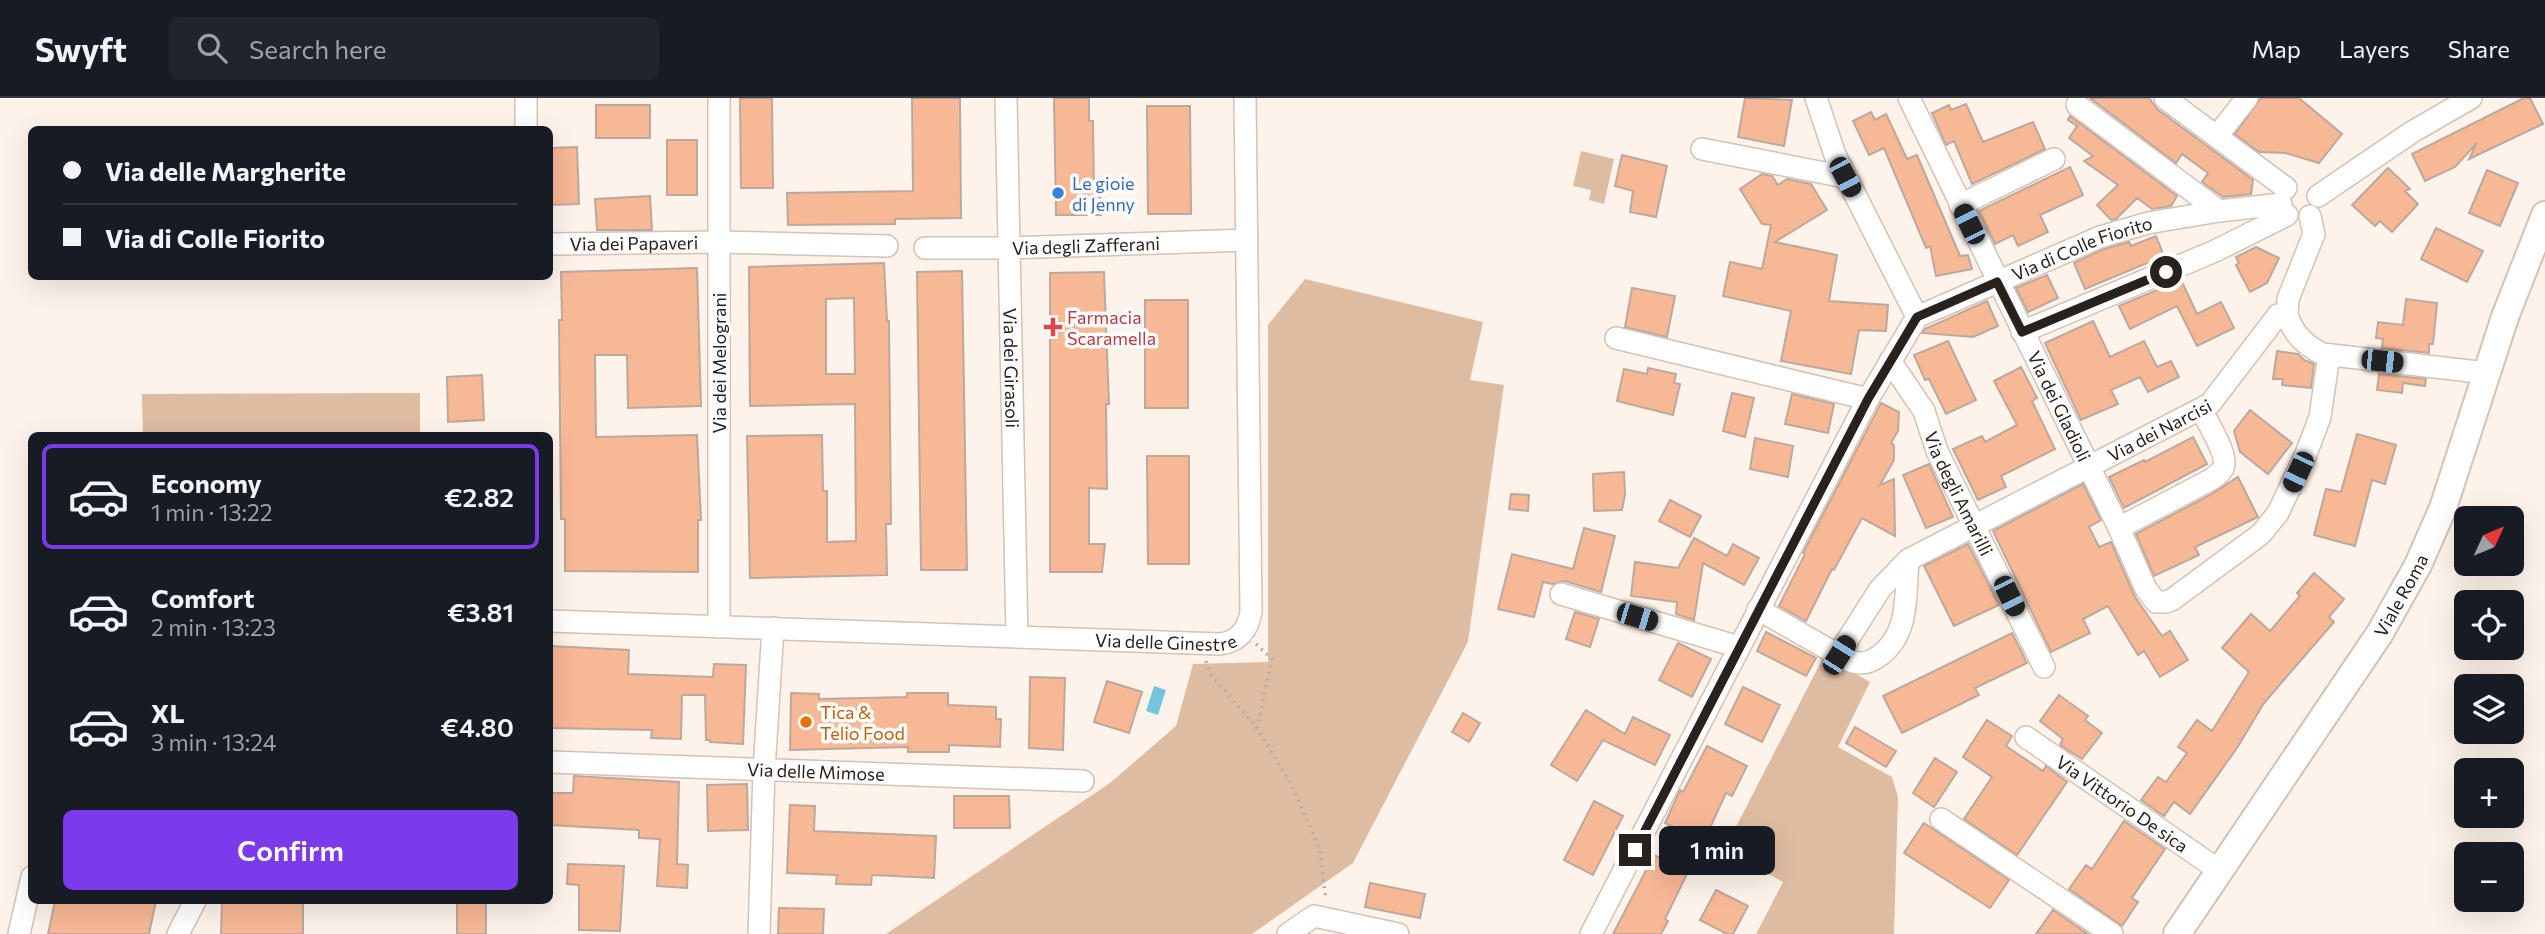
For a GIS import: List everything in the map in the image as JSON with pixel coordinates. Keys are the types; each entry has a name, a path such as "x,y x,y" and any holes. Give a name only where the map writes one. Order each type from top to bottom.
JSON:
{"street":[{"path":"526,98 526,126"},
{"name":"Via dei Melograni","path":"719,98 719,627"},
{"name":"Via dei Girasoli","path":"1006,98 1017,636"},
{"name":"Via delle Ginestre","path":"553,621 1199,643 1227,643 1243,633 1251,612 1245,98"},
{"path":"1591,934 1868,399 1917,317 1845,177 1816,98"},
{"name":"Via dei Gladioli","path":"1909,98 2119,528 2146,589 2156,602 2173,599 2256,537 2274,519 2306,454 2320,417 2329,355"},
{"path":"2165,98 2217,136 2285,202 2298,220 2412,132 2471,98"},
{"path":"2217,136 2247,98"},
{"path":"2077,105 2219,211"},
{"path":"1702,149 1845,177"},
{"path":"1960,205 2054,159"},
{"path":"2022,332 2215,251 2285,202 2296,183 2307,184 2314,206 2314,234 2288,299 2287,314 2291,328 2304,341 2329,355 2487,373"},
{"name":"Via di Colle Fiorito","path":"1917,317 2100,237 2148,223 2285,202"},
{"name":"Viale Roma","path":"2177,934 2380,633 2400,598 2443,508 2505,317 2545,215"},
{"name":"Via degli Zafferani","path":"925,248 1247,240"},
{"path":"719,242 887,246"},
{"name":"Via dei Papaveri","path":"553,244 719,242"},
{"name":"Via dei Narcisi","path":"1839,655 1880,589 1908,560 2201,409 2217,396 2278,315 2287,314"},
{"path":"1616,338 1868,399"},
{"name":"Via degli Amarilli","path":"1890,361 1924,411 1937,452 2044,667"},
{"path":"2119,528 2222,471 2222,452 2201,409"},
{"path":"1758,609 1854,663 1866,663 1894,644 1902,624 1908,560"},
{"path":"1561,594 1739,647"},
{"path":"759,934 764,770 773,628"},
{"name":"Via Vittorio De sica","path":"2026,737 2220,871"},
{"name":"Via delle Mimose","path":"553,762 1083,781"},
{"path":"1941,819 2112,934"},
{"path":"19,934 28,895"},
{"path":"178,934 193,904"},
{"path":"1288,934 1314,916 1398,934"}],"path":[{"path":"1243,633 1272,659 1257,728"},
{"path":"1199,643 1211,675 1257,728 1292,786 1320,850 1325,894 1314,916"}],"shaded area":[{"path":"1581,151 1614,159 1604,204 1589,200 1591,190 1573,186"},
{"path":"1305,279 1483,322 1470,380 1504,385 1468,642 1353,863 1252,934 886,934 1110,783 1176,726 1193,664 1268,662 1268,325"},
{"path":"420,393 420,432 143,432 142,394"},
{"path":"1824,656 1870,682 1838,747 1892,777 1898,797 1894,934 1756,934 1783,882 1724,850"}],"water":[{"path":"1154,686 1166,690 1158,715 1146,711"}],"building":[{"path":"740,98 772,98 773,188 741,188"},
{"path":"912,98 960,98 961,218 895,219 895,224 788,225 787,193 913,191"},
{"path":"1054,98 1089,98 1089,121 1093,121 1094,192 1100,192 1101,215 1056,215"},
{"path":"1745,98 1792,100 1784,146 1738,137"},
{"path":"2090,98 2149,98 2157,109 2253,180 2251,194 2223,197 2202,182 2208,173 2182,154 2176,163"},
{"path":"2261,98 2299,98 2342,134 2319,163 2285,153 2259,152 2235,134"},
{"path":"2524,98 2530,98 2543,124 2469,159 2477,143 2455,167 2425,181 2412,154"},
{"path":"1966,104 1983,142 2033,122 2045,149 1972,184 1954,141 1946,145 1932,113 1949,105 1951,110"},
{"path":"596,105 650,105 650,138 596,138"},
{"path":"1147,106 1190,106 1191,214 1148,214"},
{"path":"1871,112 1875,120 1886,114 1907,159 1917,155 1960,256 1968,255 1972,269 1936,276 1930,246 1926,248 1884,148 1869,155 1853,121"},
{"path":"2070,116 2177,196 2171,206 2152,209 2137,198 2116,219 2111,220 2097,205 2118,185 2084,161 2093,156 2069,138 2077,126 2068,120"},
{"path":"667,140 697,140 697,195 667,195"},
{"path":"577,147 579,204 553,205 553,148"},
{"path":"1622,155 1667,166 1656,217 1630,212 1633,191 1615,186"},
{"path":"2070,167 2083,195 2040,215 2048,232 2018,246 2013,235 1995,244 1979,211"},
{"path":"2388,168 2410,189 2405,191 2418,204 2392,232 2380,221 2375,226 2352,205"},
{"path":"2487,170 2518,183 2500,226 2469,213"},
{"path":"1762,174 1772,176 1778,185 1787,179 1811,184 1827,210 1775,242 1837,255 1829,301 1888,305 1886,331 1859,330 1851,374 1781,361 1791,311 1723,296 1730,262 1762,269 1771,225 1762,224 1740,189"},
{"path":"650,196 652,230 597,230 595,199"},
{"path":"2436,228 2483,251 2467,282 2421,259"},
{"path":"2156,236 2164,256 2085,289 2074,263 2104,249 2129,242 2131,246"},
{"path":"2256,247 2279,258 2267,283 2250,292 2236,265 2239,263 2236,257"},
{"path":"884,263 889,321 891,524 886,524 887,575 750,578 747,436 822,435 823,491 827,491 827,542 856,541 855,404 750,406 749,267","holes":["854,298 855,374 826,374 826,299"]},
{"path":"697,268 701,406 628,408 627,355 595,355 596,437 697,435 701,520 698,520 698,572 565,571 565,519 561,519 561,272"},
{"path":"962,271 967,570 921,570 917,272"},
{"path":"1104,272 1109,404 1106,404 1107,489 1089,488 1089,544 1105,544 1102,572 1050,572 1050,273"},
{"path":"2047,275 2058,298 2028,312 2016,288"},
{"path":"2181,280 2197,314 2221,302 2234,328 2197,346 2177,306 2130,329 2119,306"},
{"path":"1632,288 1675,296 1667,337 1625,327"},
{"path":"2406,299 2437,303 2433,344 2429,344 2429,353 2382,348 2383,339 2376,338 2378,322 2403,325"},
{"path":"1145,300 1188,300 1188,408 1145,408"},
{"path":"1987,301 1998,326 1973,337 1922,333 1925,329"},
{"path":"2093,321 2110,357 2144,341 2157,367 2171,361 2179,377 2148,392 2140,377 2111,390 2118,404 2081,420 2045,343"},
{"path":"1948,341 1976,400 1946,414 1929,379 1925,380 1914,355"},
{"path":"2277,351 2298,354 2314,364 2311,388 2282,385 2283,379 2273,379"},
{"path":"2021,367 2037,398 2032,401 2055,449 2001,476 2006,487 1978,500 1953,449 1982,436 1985,442 2017,425 1994,381"},
{"path":"1648,368 1676,374 1674,383 1680,384 1673,415 1617,401 1624,369 1647,374"},
{"path":"2379,374 2426,379 2425,386 2403,383 2402,393 2377,390"},
{"path":"482,375 484,420 448,422 447,377"},
{"path":"1732,393 1754,398 1745,437 1723,431"},
{"path":"1792,394 1834,404 1828,433 1785,424"},
{"path":"1881,403 1899,412 1898,431 1891,443 1894,445 1894,460 1880,485 1894,479 1895,536 1862,518 1806,621 1779,606 1805,554 1803,553"},
{"path":"2250,410 2292,443 2268,474 2240,452 2234,431"},
{"path":"2357,434 2396,445 2385,484 2372,480 2355,546 2314,535 2326,489 2341,492"},
{"path":"2193,437 2207,464 2124,508 2109,477"},
{"path":"1755,438 1793,446 1788,477 1750,469"},
{"path":"1147,456 1189,456 1189,564 1148,564"},
{"path":"1929,464 1953,517 1926,528 1903,475"},
{"path":"1624,472 1625,495 1622,510 1594,511 1593,474"},
{"path":"2238,477 2258,517 2195,547 2199,555 2154,576 2136,534"},
{"path":"2083,484 2101,520 2089,527 2099,547 2111,542 2135,597 2162,636 2170,631 2188,660 2160,677 2144,651 2138,655 2108,606 2083,619 2090,633 2051,652 1993,531"},
{"path":"1511,494 1529,495 1528,511 1509,509"},
{"path":"1670,500 1701,516 1690,537 1659,521"},
{"path":"1584,528 1615,536 1601,592 1565,581 1552,584 1543,582 1534,617 1498,609 1512,554 1573,569"},
{"path":"1694,538 1727,556 1733,544 1759,558 1744,585 1703,563 1694,620 1676,614 1677,602 1631,596 1635,562 1678,568"},
{"path":"1968,544 1999,605 1954,626 1924,566"},
{"path":"2314,573 2344,599 2329,617 2334,622 2264,703 2237,748 2190,814 2174,802 2164,816 2141,800 2158,777 2166,782 2187,753 2178,747 2197,720 2212,731 2249,672 2222,648 2251,614 2270,631 2300,596 2297,593"},
{"path":"1575,612 1599,619 1590,647 1566,639"},
{"path":"1766,632 1816,658 1806,676 1757,651"},
{"path":"2012,633 2027,663 1975,688 1979,695 1902,733 1883,696"},
{"path":"1678,643 1711,659 1692,697 1659,680"},
{"path":"553,646 629,650 628,674 713,677 714,664 746,665 743,744 706,740 705,695 682,695 681,739 651,738 652,730 553,728"},
{"path":"1030,677 1065,678 1063,750 1029,748"},
{"path":"1107,681 1142,692 1129,733 1094,722"},
{"path":"1743,687 1780,705 1762,742 1725,724"},
{"path":"791,693 819,694 819,699 948,693 948,705 996,707 996,719 1001,719 1000,747 949,745 949,752 908,752 908,747 790,750"},
{"path":"2059,695 2088,716 2085,720 2102,733 2082,759 2060,745 2063,739 2040,721"},
{"path":"1586,710 1625,734 1633,717 1670,735 1655,765 1603,740 1577,781 1551,765"},
{"path":"1463,713 1480,723 1469,742 1452,732"},
{"path":"1987,720 2012,736 2006,746 2043,771 2046,766 2067,782 2017,855 1964,819 1992,777 1963,757"},
{"path":"1855,727 1896,751 1886,767 1846,743"},
{"path":"1707,746 1747,766 1732,796 1726,793 1704,841 1665,823 1680,790 1683,792"},
{"path":"1935,758 1957,772 1934,807 1913,793"},
{"path":"574,776 679,782 677,864 688,865 687,888 657,886 660,839 639,838 639,830 553,825 553,793 573,793"},
{"path":"747,784 748,830 708,831 707,785"},
{"path":"954,796 1009,796 1010,828 954,828"},
{"path":"1594,801 1623,816 1593,875 1564,860"},
{"path":"790,805 815,806 814,831 936,836 934,878 872,875 871,885 836,884 837,875 787,873"},
{"path":"2124,821 2165,849 2132,898 2138,902 2122,926 2069,889 2086,865 2092,869"},
{"path":"1924,823 2009,880 1990,908 1904,853"},
{"path":"1654,855 1688,872 1665,919 1668,921 1661,934 1613,934"},
{"path":"568,864 624,866 620,931 579,930 579,885 567,884"},
{"path":"1370,883 1425,894 1420,918 1365,907"},
{"path":"1716,890 1748,906 1733,934 1727,934 1700,920"},
{"path":"54,904 155,904 149,934 48,934"},
{"path":"222,904 303,904 303,934 221,934"},
{"path":"457,904 486,904 486,934 457,934"},
{"path":"779,908 824,909 823,934 778,934"},
{"path":"2053,910 2088,934 2036,934"}],"place":[{"name":"Le gioie di Jenny","path":"1058,193"},
{"name":"Farmacia Scaramella","path":"1053,327"},
{"name":"Tica & Telio Food","path":"806,722"}],"route":[{"path":"1635,850 1868,399 1917,317 1997,282 2022,332 2166,272"}]}
